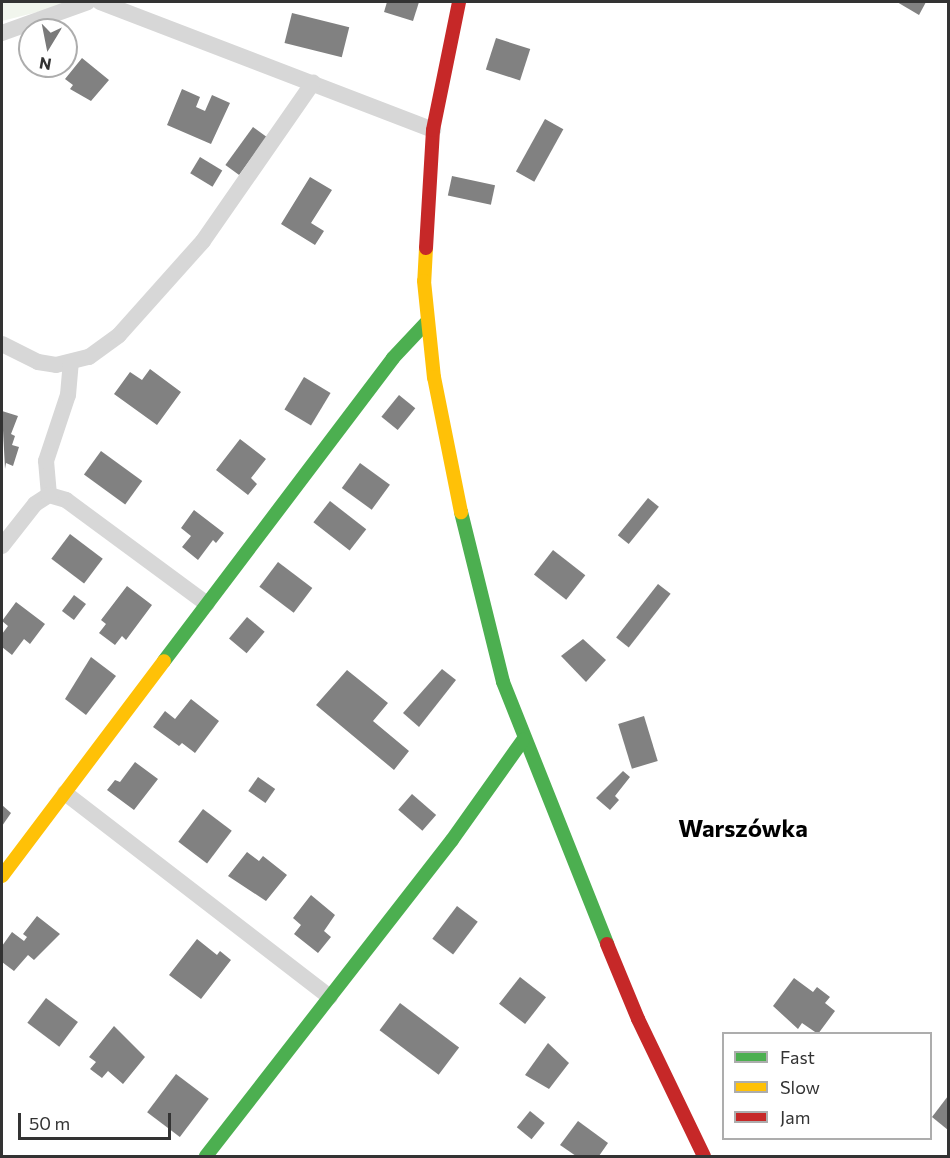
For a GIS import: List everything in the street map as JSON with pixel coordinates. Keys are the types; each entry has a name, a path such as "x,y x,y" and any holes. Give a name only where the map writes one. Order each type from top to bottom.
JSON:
{"street":[{"path":"2,33 88,2"},
{"path":"100,2 433,130"},
{"path":"459,2 433,130 425,227 426,323 466,538 494,649 523,740 638,1019 704,1156"},
{"path":"2,344 38,362 71,363 89,357 119,335 177,272 313,83"},
{"path":"2,876 393,358 426,323"},
{"path":"50,495 46,461 68,395 71,363"},
{"path":"2,546 35,504 50,495 66,500 207,604"},
{"path":"206,1156 464,823 523,740"},
{"path":"64,793 330,997"}],"shaded area":[{"path":"2,2 77,2 2,21"}],"building":[{"path":"387,2 419,2 413,21 384,12"},
{"path":"897,2 926,2 919,15"},
{"path":"292,13 349,27 342,57 285,43"},
{"path":"496,38 530,49 520,81 486,69"},
{"path":"82,58 109,80 91,101 70,89 73,85 65,79 78,78 78,63"},
{"path":"182,89 200,97 196,107 205,111 212,95 230,103 211,144 167,125"},
{"path":"545,119 563,129 534,182 516,171"},
{"path":"253,127 267,137 239,175 225,165"},
{"path":"200,157 222,170 213,187 190,173"},
{"path":"452,176 495,185 491,205 448,196"},
{"path":"310,177 332,190 311,223 324,231 315,245 281,224"},
{"path":"150,369 181,392 157,425 114,394 130,372 142,380"},
{"path":"304,377 331,393 311,426 284,410"},
{"path":"399,395 415,408 398,430 381,417"},
{"path":"2,411 18,416 11,434 15,436 12,445 19,447 13,466 6,463 5,469"},
{"path":"240,439 266,459 251,478 257,484 248,495 216,470"},
{"path":"101,451 142,481 125,504 84,474"},
{"path":"360,463 390,485 372,510 342,488"},
{"path":"648,498 659,507 629,544 618,535"},
{"path":"330,501 366,529 350,551 313,522"},
{"path":"194,510 224,533 216,543 213,540 198,560 182,547 191,536 181,528"},
{"path":"70,534 103,559 84,583 51,559"},
{"path":"553,550 585,575 566,600 534,574"},
{"path":"278,562 312,588 294,613 259,587"},
{"path":"658,584 671,594 629,647 616,638"},
{"path":"127,586 152,605 126,640 122,636 115,645 99,633 106,624 101,620"},
{"path":"74,595 86,604 74,620 62,611"},
{"path":"16,602 45,624 30,644 24,639 12,655 2,647 2,634 8,626 2,621"},
{"path":"247,617 265,632 247,653 229,638"},
{"path":"583,639 606,660 586,682 561,656"},
{"path":"91,657 116,676 86,715 65,699"},
{"path":"442,669 456,680 419,727 403,713"},
{"path":"347,670 388,703 373,721 409,751 394,770 316,705"},
{"path":"191,699 219,721 195,753 182,743 179,746 153,727 165,711 175,719"},
{"path":"644,716 658,761 632,769 618,724"},
{"path":"135,762 158,779 134,810 107,790 115,780 120,782"},
{"path":"623,771 630,777 615,796 619,800 610,810 596,798"},
{"path":"258,777 275,789 265,803 248,791"},
{"path":"412,794 436,815 422,831 398,810"},
{"path":"2,805 11,813 2,826"},
{"path":"203,809 232,831 207,863 178,842"},
{"path":"247,852 259,861 263,856 287,875 266,901 228,876"},
{"path":"311,895 335,915 324,931 331,937 318,953 294,934 301,925 293,918"},
{"path":"457,906 478,922 453,954 432,939"},
{"path":"37,916 60,934 34,960 28,955 14,971 2,962 2,946 12,932 24,941 27,937 23,934"},
{"path":"197,939 217,955 220,951 231,960 201,999 169,975"},
{"path":"520,977 546,997 525,1024 499,1004"},
{"path":"794,978 813,992 817,987 830,997 825,1003 835,1011 819,1032 815,1032 802,1023 798,1029 773,1006"},
{"path":"46,998 78,1022 59,1047 27,1023"},
{"path":"400,1003 459,1048 439,1075 380,1030"},
{"path":"114,1026 145,1057 123,1084 108,1071 102,1078 90,1069 96,1062 89,1057"},
{"path":"548,1043 569,1063 549,1089 525,1075"},
{"path":"176,1074 209,1099 180,1137 147,1112"},
{"path":"948,1096 948,1130 932,1117"},
{"path":"530,1111 545,1123 532,1139 517,1127"},
{"path":"578,1121 608,1143 599,1156 576,1156 560,1145"}],"traffic: fast":[{"path":"164,661 393,358 426,323"},
{"path":"461,512 503,682 607,944"},
{"path":"206,1156 452,840 523,740"}],"traffic: slow":[{"path":"426,248 424,281 434,377 461,512"},
{"path":"2,876 164,661"}],"traffic: jam":[{"path":"426,248 433,130 459,2"},
{"path":"607,944 638,1019 704,1156"}],"district":[{"name":"Warszówka","path":"743,828"}]}
